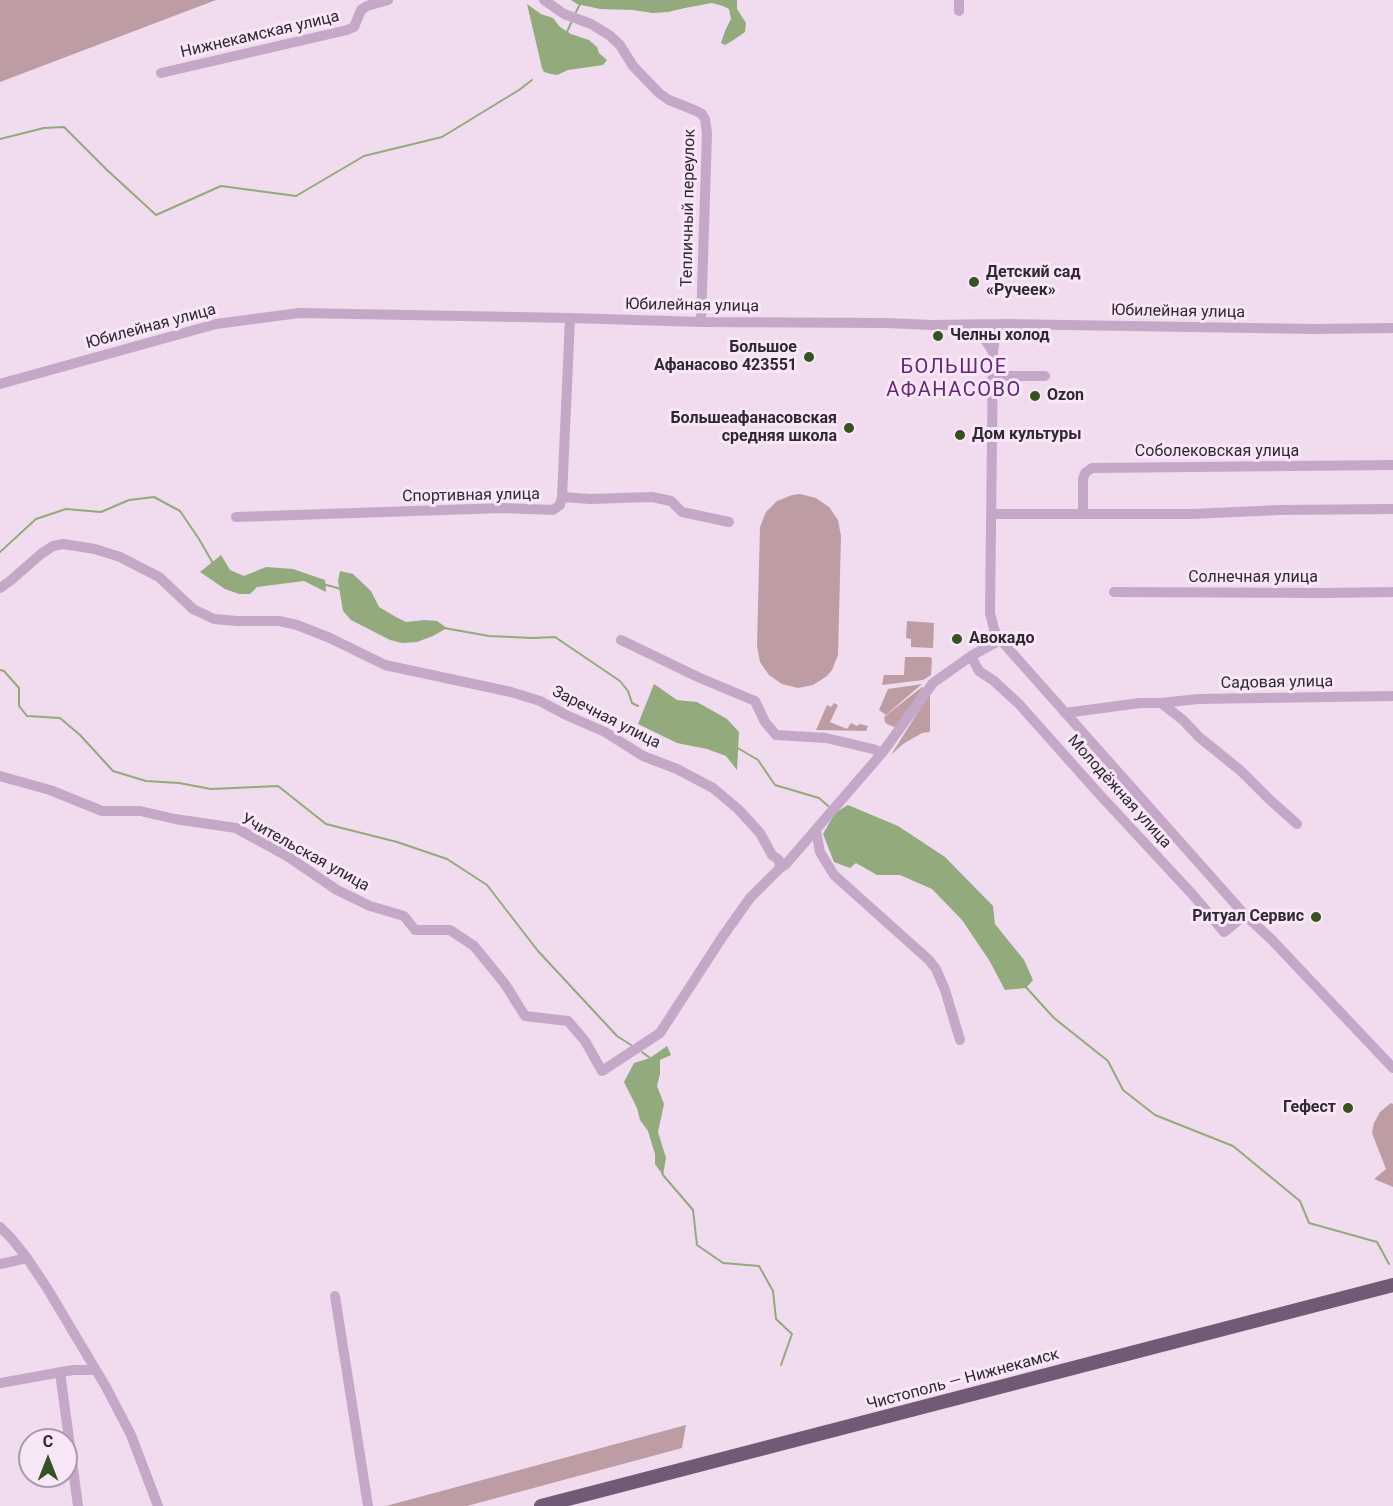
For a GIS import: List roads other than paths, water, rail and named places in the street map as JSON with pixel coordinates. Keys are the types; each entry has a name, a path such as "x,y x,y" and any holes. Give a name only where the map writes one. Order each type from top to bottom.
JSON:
{"main road":[{"name":"Чистополь — Нижнекамск","path":"541,1506 1393,1285"}],"street":[{"name":"Нижнекамская улица","path":"160,73 347,30 354,27 361,10 388,0"},
{"name":"Тепличный переулок","path":"544,0 564,14 591,24 609,35 620,45 633,66 659,93 669,100 702,114 705,119 707,133 701,322"},
{"name":"Юбилейная улица","path":"0,384 216,324 299,313 701,322 1393,328"},
{"path":"562,497 570,318"},
{"name":"Молодёжная улица","path":"1004,324 995,338 993,352 990,613 994,629 1000,640 1245,915 1272,940 1393,1068"},
{"path":"969,325 984,338 993,352"},
{"path":"994,376 1046,376"},
{"name":"Соболековская улица","path":"1083,514 1083,479 1085,472 1092,468 1393,465"},
{"name":"Спортивная улица","path":"236,517 503,508 553,510 560,505 562,497 590,499 652,497 671,501 682,512 729,522"},
{"path":"991,514 1192,514 1393,508"},
{"name":"Заречная улица","path":"0,588 53,546 63,544 94,549 120,557 159,577 193,609 214,620 279,621 297,625 330,638 385,665 511,692 540,701 605,732 643,756 677,769 713,788 738,809 760,833 772,855 779,860 780,867"},
{"name":"Солнечная улица","path":"1114,592 1393,592"},
{"path":"621,640 754,701 765,722 776,735 826,738 882,753"},
{"path":"780,867 786,864 816,831 882,753 933,683 971,656 1000,640"},
{"name":"Молодёжная улица","path":"971,656 979,671 994,681 1019,704 1224,932 1245,915"},
{"name":"Садовая улица","path":"1161,703 1198,699 1393,696"},
{"name":"Молодёжная улица","path":"1065,713 1140,703 1161,703"},
{"path":"1161,703 1241,771 1297,824"},
{"name":"Учительская улица","path":"0,776 50,790 102,811 140,811 236,828 287,856 337,890 370,906 404,916 415,930 450,930 474,946 505,984 525,1016 568,1021 585,1041 602,1071 660,1033 750,898 780,867"},
{"path":"816,831 820,852 834,875 929,960 936,969 945,990 960,1040"},
{"path":"0,1227 27,1258 47,1288 95,1370 131,1436 158,1506"},
{"path":"0,1264 27,1258"},
{"path":"335,1296 368,1506"},
{"path":"0,1383 73,1370 95,1370"},
{"path":"60,1372 78,1506"}],"waterway":[{"path":"576,12 582,0"},
{"path":"566,34 571,23"},
{"path":"0,139 44,128 64,127 156,215 221,186 296,196 364,156 442,137 532,80"},
{"path":"0,552 36,519 66,509 101,512 129,500 154,497 180,511 214,565"},
{"path":"323,584 341,589"},
{"path":"444,628 489,636 555,637 620,681 628,691 632,703 638,706"},
{"path":"0,670 4,671 19,688 19,706 27,716 60,718 80,735 113,771 146,781 179,783 211,789 278,786 326,824 397,842 447,859 487,885 538,951 617,1036 631,1045"},
{"path":"736,747 758,760 775,785 819,798 828,806"},
{"path":"1024,985 1054,1018 1108,1061 1123,1090 1155,1115 1233,1146 1300,1201 1309,1223 1377,1242 1389,1264"},
{"path":"642,1052 650,1059"},
{"path":"662,1172 693,1210 697,1245 723,1263 759,1266 773,1291 776,1319 792,1334 781,1365"}],"place":[{"name":"Детский сад «Ручеек»","path":"974,282"},
{"name":"Челны холод","path":"938,336"},
{"name":"Большое Афанасово 423551","path":"809,357"},
{"name":"Ozon","path":"1035,396"},
{"name":"Большеафанасовская средняя школа","path":"849,428"},
{"name":"Дом культуры","path":"960,435"},
{"name":"Авокадо","path":"957,639"},
{"name":"Ритуал Сервис","path":"1316,917"},
{"name":"Гефест","path":"1348,1108"}],"district":[{"name":"БОЛЬШОЕ АФАНАСОВО","path":"954,380"}]}
